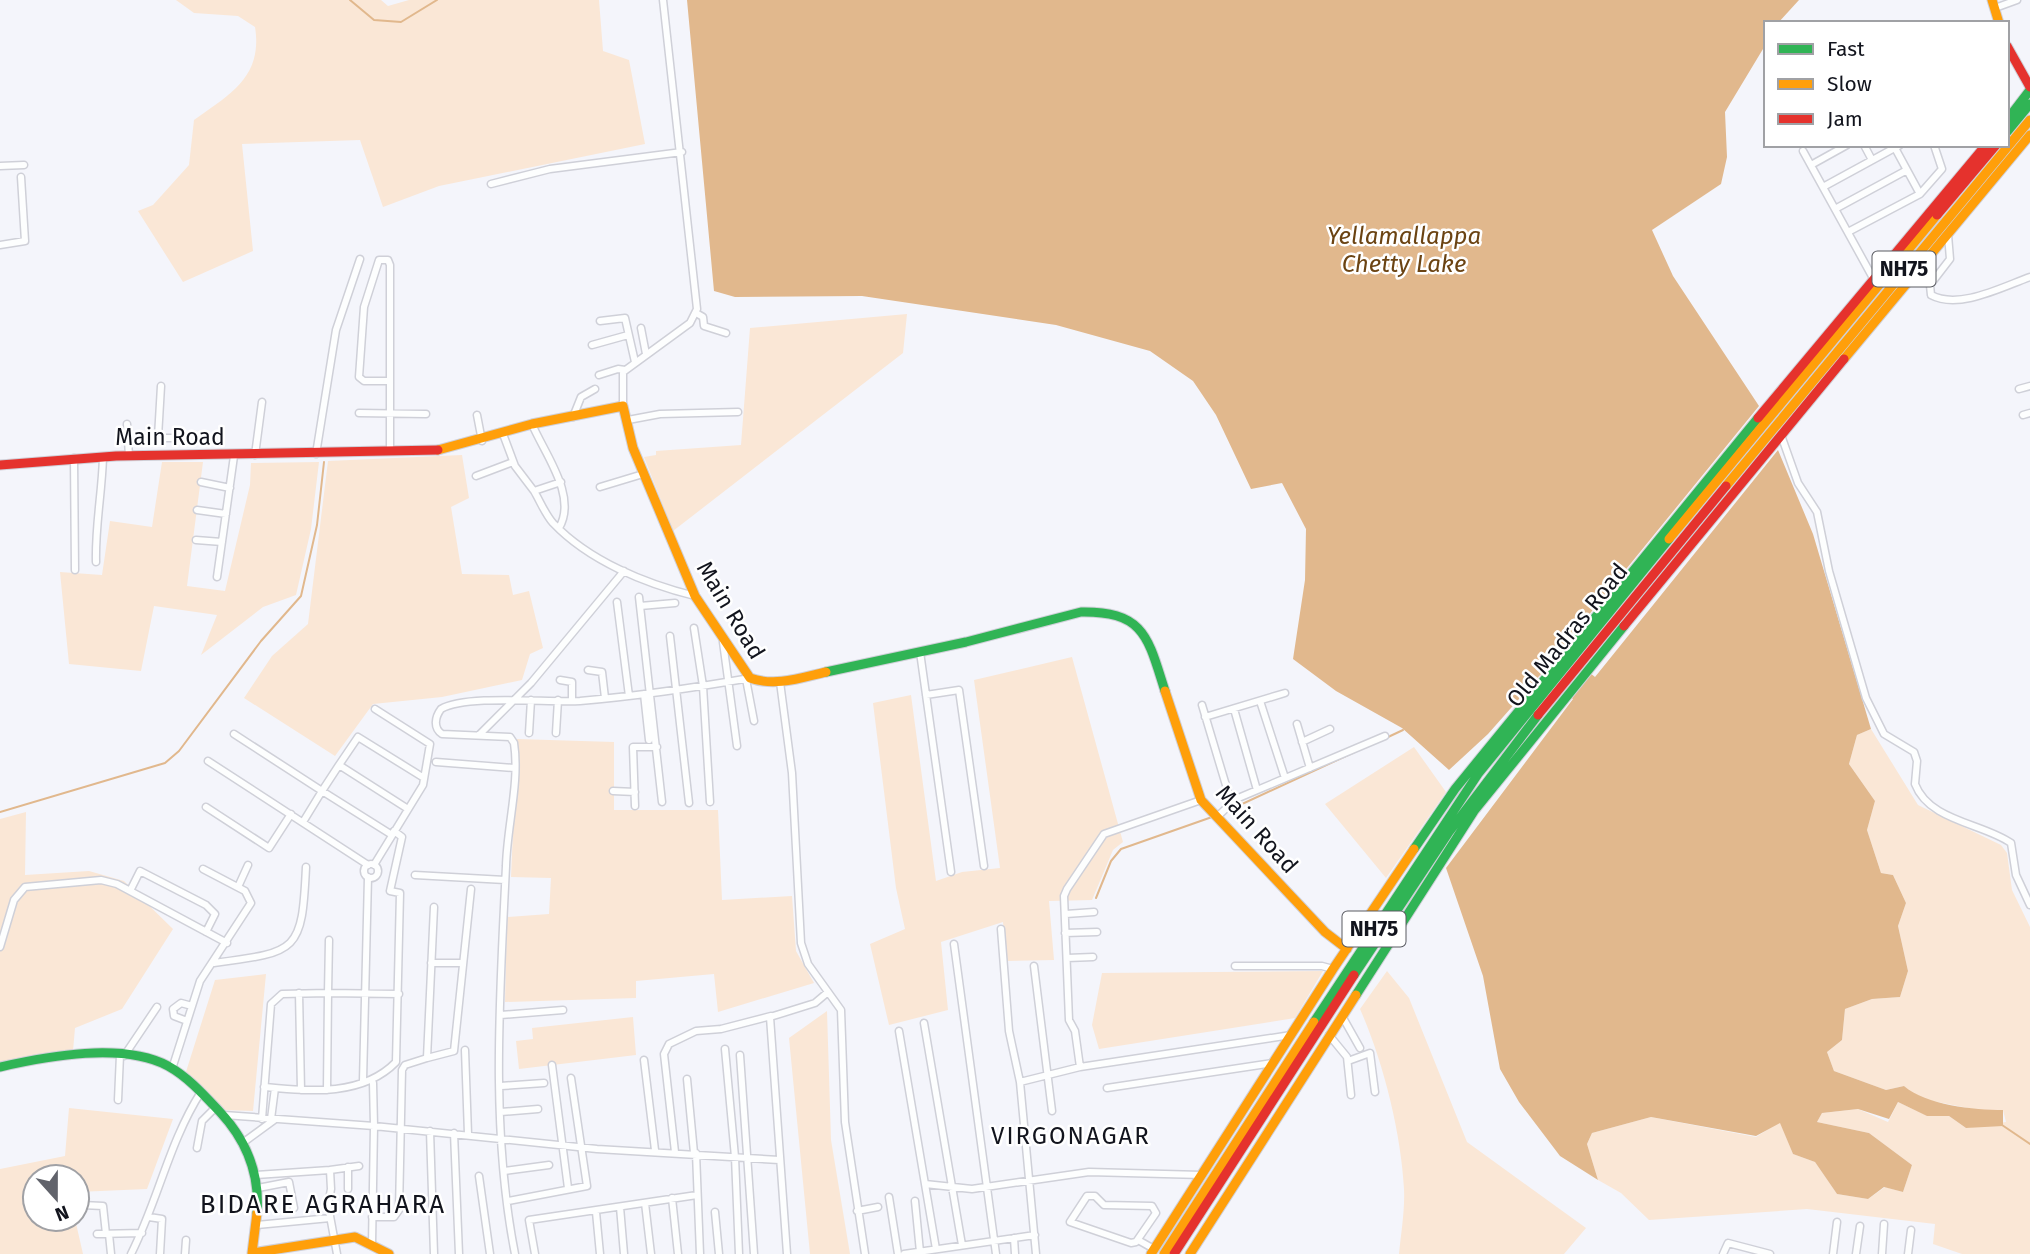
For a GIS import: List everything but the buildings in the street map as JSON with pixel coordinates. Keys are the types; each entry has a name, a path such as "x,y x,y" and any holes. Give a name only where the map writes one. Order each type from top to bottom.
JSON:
{"main road":[{"path":"1994,4 1998,21"},
{"path":"2009,50 2030,88 2009,117"},
{"path":"2018,69 2030,72"},
{"path":"2009,130 2030,104"},
{"name":"Old Madras Road","path":"2009,145 2030,120"},
{"path":"1153,1252 1172,1222 1211,1181 1292,1034 1455,789 1554,688 1592,665 2030,135"},
{"path":"1732,456 1872,278 1984,147"},
{"name":"Old Madras Road","path":"1286,1081 1450,831 1575,656 1732,456 1773,412 1994,147"},
{"name":"Old Madras Road","path":"1575,656 1781,420 2008,147"},
{"name":"Main Road","path":"0,465 128,456 444,450 482,441 532,424 622,406 628,420 633,448 695,596 748,679 764,683 780,682 920,652 1081,612 1112,614 1138,625 1148,638 1201,800 1325,932 1347,948"},
{"path":"1190,1254 1554,688"},
{"name":"Old Madras Road","path":"1211,1181 1438,829 1478,774 1554,688"},
{"path":"0,1066 44,1056 122,1056 150,1059 172,1069 201,1092 235,1126 244,1142 258,1188 257,1225 252,1254 301,1250 355,1237 389,1254"},
{"path":"1286,1081 1296,1087"},
{"name":"NH75","path":"1164,1254 1211,1181 1286,1081"},
{"name":"NH75","path":"1174,1254 1211,1181"}],"street":[{"path":"622,406 625,370 690,323 696,313 682,152 663,0"},
{"path":"1994,4 2017,0"},
{"path":"1811,165 1843,147"},
{"path":"1865,147 1872,160"},
{"path":"1823,187 1898,147 1920,194"},
{"path":"1848,232 1920,194 1942,169 1935,147"},
{"path":"1804,151 1872,278"},
{"path":"491,184 550,169 682,152"},
{"path":"0,166 24,165"},
{"path":"1835,209 1907,170"},
{"path":"0,245 25,241 21,177"},
{"path":"1948,235 1950,258 1930,285 1931,295 1935,298 1964,298 2030,277"},
{"path":"316,454 336,330 360,259"},
{"path":"390,381 364,381 359,377 364,307 379,260 388,260 390,265 390,381 390,451"},
{"path":"696,313 703,317 704,326 726,333"},
{"path":"600,321 624,317 635,362"},
{"path":"641,328 646,354"},
{"path":"592,345 628,335"},
{"path":"599,375 621,368 625,370"},
{"path":"158,437 161,386"},
{"path":"2019,389 2030,386"},
{"path":"573,417 580,397 595,389"},
{"path":"255,455 262,402"},
{"path":"628,420 660,414 738,412"},
{"path":"359,413 426,414"},
{"path":"477,415 482,441"},
{"path":"127,424 128,456"},
{"path":"532,424 561,482 563,512 559,528"},
{"path":"503,434 513,462 534,491 550,520 559,528 597,557 624,571 663,587 695,596"},
{"path":"1781,435 1798,484 1817,512 1850,645 1878,725 1889,739 1914,752 1917,761 1914,784 1920,794 1951,817 2011,843 2016,875 2030,905"},
{"path":"128,438 180,438"},
{"path":"217,577 234,456"},
{"path":"96,562 95,526 101,509 103,457"},
{"path":"74,458 75,570"},
{"path":"476,476 513,462"},
{"path":"600,487 643,474"},
{"path":"201,482 230,488"},
{"path":"534,491 561,482"},
{"path":"197,510 226,514"},
{"path":"196,540 222,542"},
{"path":"478,735 531,683 624,571"},
{"path":"639,597 648,694 649,740"},
{"path":"617,602 629,696"},
{"path":"640,606 675,603"},
{"path":"694,628 702,686 710,802"},
{"path":"670,636 689,803"},
{"path":"723,642 737,746"},
{"path":"920,652 951,872"},
{"path":"588,670 602,672 605,698"},
{"path":"514,1254 504,1171 501,1112 505,880 514,768 513,739 442,734 436,723 438,713 454,705 629,696 748,679 754,721"},
{"path":"560,680 572,682 572,701"},
{"path":"780,682 792,773 801,943 808,964 841,1010 845,1122 865,1254"},
{"path":"926,695 959,690 984,866"},
{"path":"648,694 657,747 662,802"},
{"path":"1205,717 1285,694"},
{"path":"529,733 531,700"},
{"path":"556,733 558,700"},
{"path":"1260,701 1285,778"},
{"path":"1202,705 1231,802"},
{"path":"363,1082 368,877 365,871 423,785 430,744 375,709"},
{"path":"1234,709 1257,790"},
{"path":"1297,724 1310,768"},
{"path":"1302,742 1330,729"},
{"path":"234,734 322,791 402,837 390,891 400,893 396,1062 388,1071 344,1089 264,1087"},
{"path":"1218,816 1231,802 1385,736"},
{"path":"303,822 358,737 424,778"},
{"path":"635,806 633,747 657,747"},
{"path":"208,761 371,865 378,874 368,877"},
{"path":"436,762 514,768"},
{"path":"340,765 408,809"},
{"path":"613,791 635,792"},
{"path":"1080,1067 1075,1031 1069,1020 1065,933 1067,890 1104,834 1201,800"},
{"path":"205,807 269,848 291,814"},
{"path":"238,887 248,865"},
{"path":"214,962 271,955 289,947 295,941 305,909 306,867"},
{"path":"172,1069 200,981 251,903 249,895 238,887 202,869"},
{"path":"130,891 140,871 206,905 215,914 206,932"},
{"path":"415,875 505,880"},
{"path":"0,947 14,900 25,887 108,880 227,943"},
{"path":"372,1217 394,1216 399,1210 402,1070 405,1065 454,1051 471,889"},
{"path":"427,1058 434,907"},
{"path":"1066,914 1094,912"},
{"path":"1001,929 1009,1031 1020,1082 1036,1254"},
{"path":"1065,933 1097,932"},
{"path":"327,1090 329,940"},
{"path":"954,944 996,1254"},
{"path":"1067,958 1093,957"},
{"path":"432,963 463,963"},
{"path":"1235,966 1322,965 1333,969"},
{"path":"1034,966 1052,1111"},
{"path":"675,1152 664,1054 670,1042 696,1031 721,1029 816,1003 828,992"},
{"path":"299,993 301,1090"},
{"path":"262,1119 271,1004 282,994 398,994"},
{"path":"187,1021 174,1016 173,1009 181,1003 192,1006"},
{"path":"118,1100 122,1056 157,1007"},
{"path":"501,1015 564,1010"},
{"path":"1342,1015 1360,1048"},
{"path":"773,1016 770,1017 787,1254"},
{"path":"924,1023 962,1245"},
{"path":"899,1031 936,1249"},
{"path":"1020,1082 1080,1067 1292,1034"},
{"path":"1329,1035 1346,1053 1351,1095"},
{"path":"725,1049 735,1157 739,1254"},
{"path":"465,1050 468,1134"},
{"path":"1348,1061 1370,1054 1376,1092"},
{"path":"740,1055 754,1254"},
{"path":"644,1060 655,1150"},
{"path":"1107,1088 1275,1063"},
{"path":"552,1065 568,1188"},
{"path":"508,1201 587,1186 571,1077"},
{"path":"687,1079 695,1153 700,1254"},
{"path":"372,1244 373,1083"},
{"path":"501,1086 544,1083"},
{"path":"244,1142 272,1120 275,1088"},
{"path":"131,1254 149,1217 183,1125 201,1092"},
{"path":"197,1148 202,1121 216,1107"},
{"path":"501,1112 538,1109"},
{"path":"224,1115 468,1134 582,1147 779,1160"},
{"path":"430,1131 434,1254"},
{"path":"454,1133 459,1254"},
{"path":"504,1171 549,1165"},
{"path":"256,1175 359,1166"},
{"path":"348,1167 348,1189"},
{"path":"330,1170 328,1205 337,1254"},
{"path":"925,1184 953,1189 987,1187 1089,1172 1211,1181"},
{"path":"479,1176 490,1254"},
{"path":"258,1188 289,1182 294,1208"},
{"path":"535,1254 529,1220 697,1195"},
{"path":"1156,1213 1138,1240 1131,1242 1070,1222 1087,1196 1095,1196 1104,1205 1152,1206 1156,1213 1172,1222"},
{"path":"889,1197 901,1254 1035,1235"},
{"path":"672,1198 678,1254"},
{"path":"915,1201 920,1253"},
{"path":"645,1203 651,1254"},
{"path":"91,1205 103,1206 111,1254"},
{"path":"620,1207 624,1254"},
{"path":"858,1211 877,1207"},
{"path":"596,1212 600,1254"},
{"path":"715,1212 719,1254"},
{"path":"149,1217 162,1219 160,1254"},
{"path":"257,1225 330,1218"},
{"path":"1833,1254 1837,1222"},
{"path":"1881,1254 1884,1224"},
{"path":"1856,1254 1860,1226"},
{"path":"1908,1254 1911,1230"},
{"path":"97,1234 142,1233"},
{"path":"1014,1238 1015,1254"},
{"path":"185,1254 186,1240"},
{"path":"1138,1240 1153,1252"},
{"path":"1723,1254 1728,1243 1770,1254"}],"shaded area":[{"path":"176,0 381,0 388,6 409,0 599,0 603,51 629,60 645,144 439,186 383,207 360,140 242,144 253,251 183,282 138,211 153,205 189,165 194,120 220,102 241,82 249,72 256,44 255,27 238,16 194,13"},
{"path":"907,314 903,353 673,531 644,457 656,455 656,451 741,445 750,328"},
{"path":"462,455 469,498 451,507 462,574 509,575 513,595 529,591 543,648 530,654 522,680 442,697 373,704 335,756 244,698 272,656 308,624 328,461"},
{"path":"162,462 203,462 187,586 225,591 250,485 251,463 319,462 311,529 296,595 263,607 201,655 217,615 154,606 141,671 69,664 60,572 102,575 110,521 152,527"},
{"path":"1072,657 1123,842 1113,850 1092,900 1049,901 1054,960 1006,961 1003,922 941,942 948,1010 889,1025 870,944 905,929 896,888 873,703 911,695 936,881 962,872 1000,868 974,680"},
{"path":"1871,729 1918,805 2001,845 2007,853 2012,890 2030,927 2030,1254 1962,1254 1933,1244 1935,1224 1807,1209 1649,1220 1621,1193 1598,1180 1587,1144 1592,1133 1651,1117 1756,1137 1780,1122 1793,1154 1815,1162 1837,1194 1868,1199 1885,1187 1903,1192 1912,1165 1869,1133 1817,1122 1822,1113 1858,1109 1888,1122 1898,1102 1928,1116 1949,1116 1966,1128 2006,1122 2003,1110 1978,1110 1917,1098 1904,1086 1886,1090 1834,1071 1827,1052 1842,1040 1845,1009 1872,999 1900,997 1908,971 1898,926 1906,903 1893,875 1881,873 1867,830 1875,801 1849,764 1857,735"},
{"path":"517,739 614,742 614,810 718,810 722,900 792,896 796,951 814,983 718,1012 714,974 636,981 636,998 505,1002 507,917 549,914 551,878 511,877"},
{"path":"1414,747 1446,792 1386,878 1325,804"},
{"path":"26,812 25,875 89,871 124,881 173,929 122,1009 75,1028 73,1051 0,1062 0,819"},
{"path":"1323,971 1295,1018 1099,1049 1092,1025 1102,973"},
{"path":"1387,971 1409,998 1467,1142 1586,1228 1564,1254 1399,1254 1404,1197 1399,1144 1383,1074 1360,1009"},
{"path":"266,974 253,1111 223,1110 185,1075 215,980"},
{"path":"827,1011 831,1140 850,1254 810,1254 789,1038"},
{"path":"633,1017 636,1055 519,1069 516,1041 533,1039 532,1028"},
{"path":"69,1108 173,1119 147,1189 91,1191 91,1163 30,1163 65,1156"},
{"path":"21,1165 21,1233 78,1233 83,1254 0,1254 0,1169"}],"water":[{"name":"Yellamallappa Chetty Lake","path":"687,0 1799,0 1780,21 1764,21 1764,47 1725,112 1727,157 1721,184 1652,230 1673,276 1759,406 1561,649 1595,677 1778,450 1813,534 1871,729 1857,735 1849,764 1875,801 1867,830 1881,873 1893,875 1906,903 1898,926 1908,971 1900,997 1872,999 1845,1009 1842,1040 1827,1052 1834,1071 1886,1090 1904,1086 1937,1102 2003,1110 2003,1126 1966,1128 1949,1116 1927,1116 1898,1102 1889,1119 1858,1109 1822,1113 1817,1122 1869,1133 1912,1165 1903,1192 1884,1187 1868,1199 1837,1194 1815,1162 1793,1154 1780,1123 1756,1136 1651,1117 1592,1133 1587,1144 1598,1180 1560,1156 1519,1102 1500,1069 1483,976 1446,868 1573,699 1541,674 1488,734 1449,770 1402,728 1336,691 1293,659 1305,580 1306,529 1282,483 1251,489 1216,415 1193,381 1150,351 1056,325 862,296 735,297 714,291"}],"waterway":[{"path":"350,0 374,20 401,22 437,0"},
{"path":"0,812 165,763 179,751 261,641 301,596 317,525 324,462"},
{"path":"1386,738 1403,730"},
{"path":"1227,811 1359,750"},
{"path":"1096,898 1111,861 1121,849 1212,817"},
{"path":"2002,1125 2030,1144"}],"traffic: fast":[{"path":"2009,117 2030,90"},
{"path":"2009,130 2030,104"},
{"path":"1414,849 1455,789 1758,418"},
{"path":"1314,1022 1478,774 1669,539"},
{"path":"826,672 966,642 1081,612 1102,613 1119,616 1141,631 1154,656 1165,691"},
{"path":"1356,995 1474,811 1624,626"},
{"path":"1354,975 1449,832 1538,715"},
{"path":"0,1067 85,1053 130,1054 168,1066 202,1093 237,1134 253,1171 257,1213"}],"traffic: slow":[{"path":"1992,0 1998,21"},
{"path":"2009,145 2030,120"},
{"path":"1844,359 2030,135"},
{"path":"1726,486 2008,147"},
{"path":"1669,539 1937,215"},
{"path":"438,450 532,424 623,406 633,448 695,596 750,678 778,682 826,672"},
{"path":"1165,691 1201,800 1325,932 1347,949"},
{"path":"1151,1254 1333,969 1414,849"},
{"path":"1190,1254 1356,995"},
{"path":"1164,1254 1314,1022"},
{"path":"257,1213 252,1253 355,1237 389,1254"}],"traffic: jam":[{"path":"2009,50 2030,87"},
{"path":"1758,418 1984,147"},
{"path":"1937,215 1994,147"},
{"path":"1624,626 1844,359"},
{"path":"0,465 116,456 438,450"},
{"path":"1538,715 1726,486"},
{"path":"1174,1254 1354,975"}],"district":[{"name":"VIRGONAGAR","path":"1071,1136"},
{"name":"BIDARE AGRAHARA","path":"323,1204"}]}
